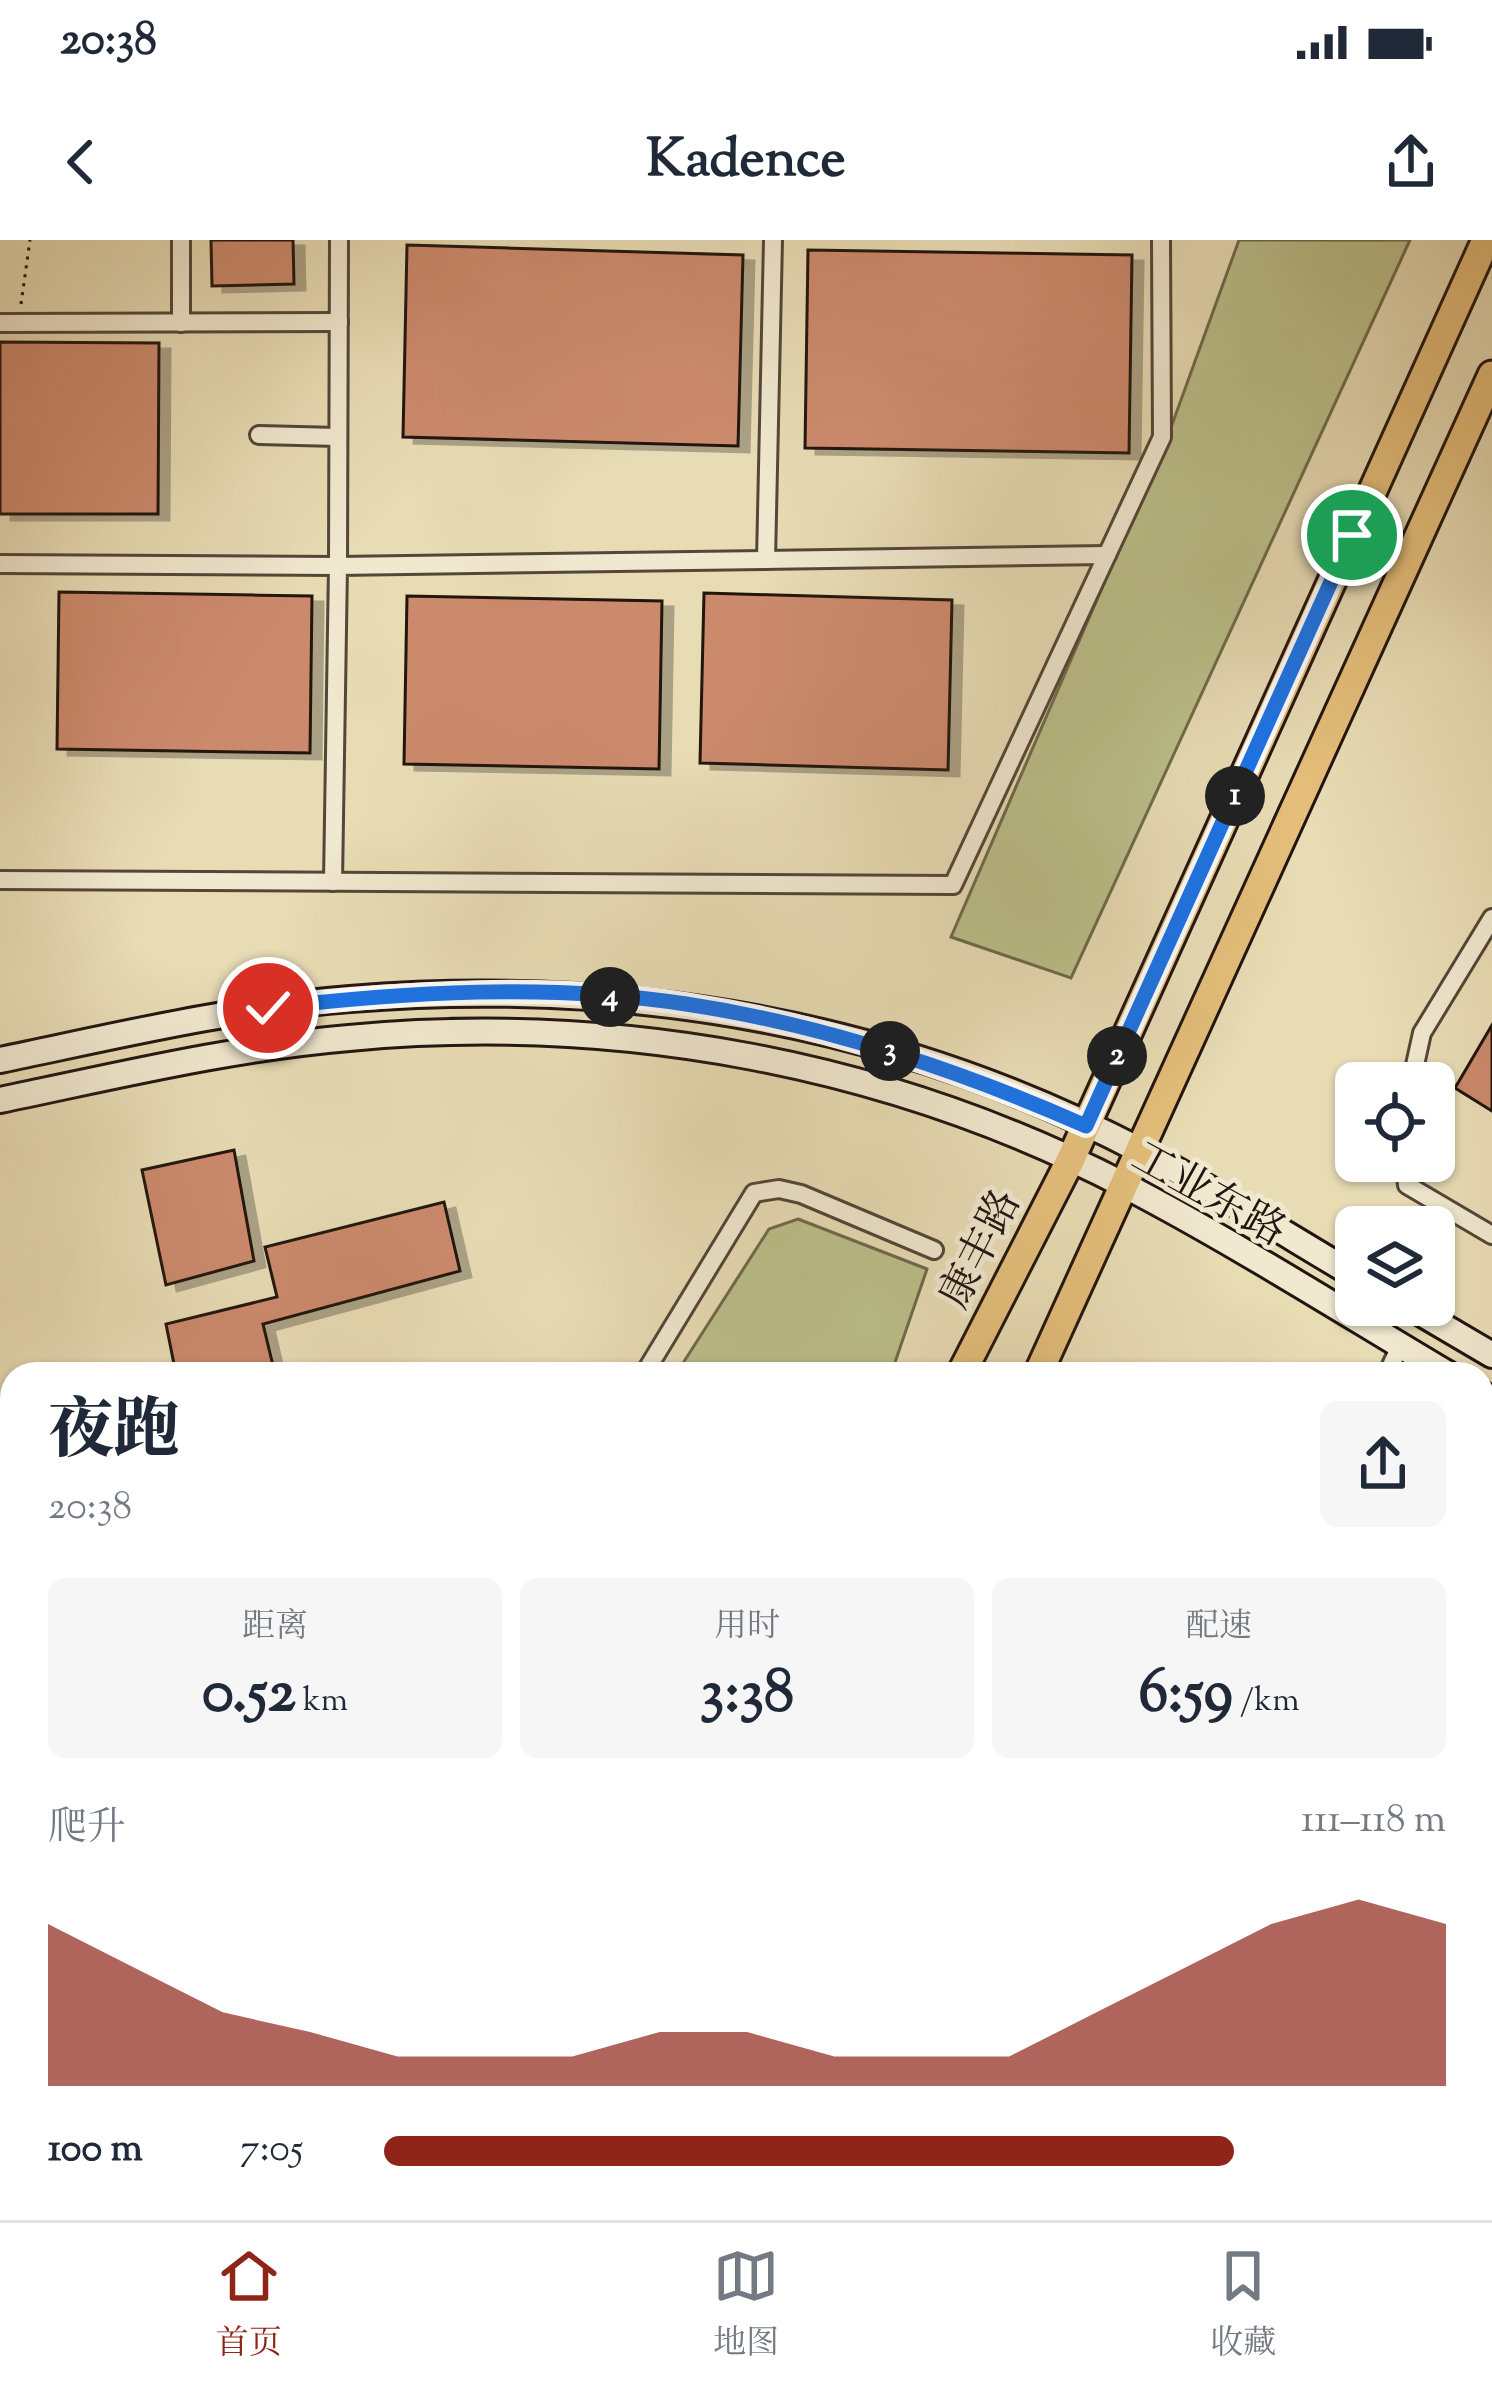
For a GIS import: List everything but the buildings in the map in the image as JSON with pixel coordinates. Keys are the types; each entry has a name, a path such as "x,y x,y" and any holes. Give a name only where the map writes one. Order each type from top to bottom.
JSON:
{"main road":[{"name":"康丰路","path":"967,1362 1070,1161 1486,240"},
{"path":"1044,1362 1492,375"},
{"name":"工业东路","path":"0,1060 180,1022 349,999 524,994 682,1003 839,1036 917,1058 1142,1151 1335,1264"},
{"name":"工业东路","path":"0,1100 187,1060 352,1037 524,1033 677,1042 829,1074 924,1102 1070,1161 1125,1186 1427,1362"},
{"path":"1443,1326 1492,1355"}],"street":[{"path":"181,240 182,322"},
{"path":"333,882 339,240"},
{"path":"766,560 772,240"},
{"path":"0,880 953,885 1162,437 1161,240"},
{"path":"10,323 339,322"},
{"path":"260,435 338,437"},
{"path":"0,564 338,566 1107,554"},
{"path":"1416,1062 1422,1033 1492,918"},
{"path":"1407,1182 1492,1235"},
{"path":"651,1362 754,1193 779,1189 801,1194 934,1250"},
{"path":"1393,1362 1400,1346"}],"path":[{"path":"10,323 30,240"}],"green space":[{"path":"1239,240 1410,240 1071,978 951,937 1169,433"},
{"path":"798,1219 927,1269 895,1362 684,1362 769,1229"}],"route":[{"path":"268,1008 436,995 524,994 682,1003 765,1018 917,1058 1086,1126 1352,535"}]}
